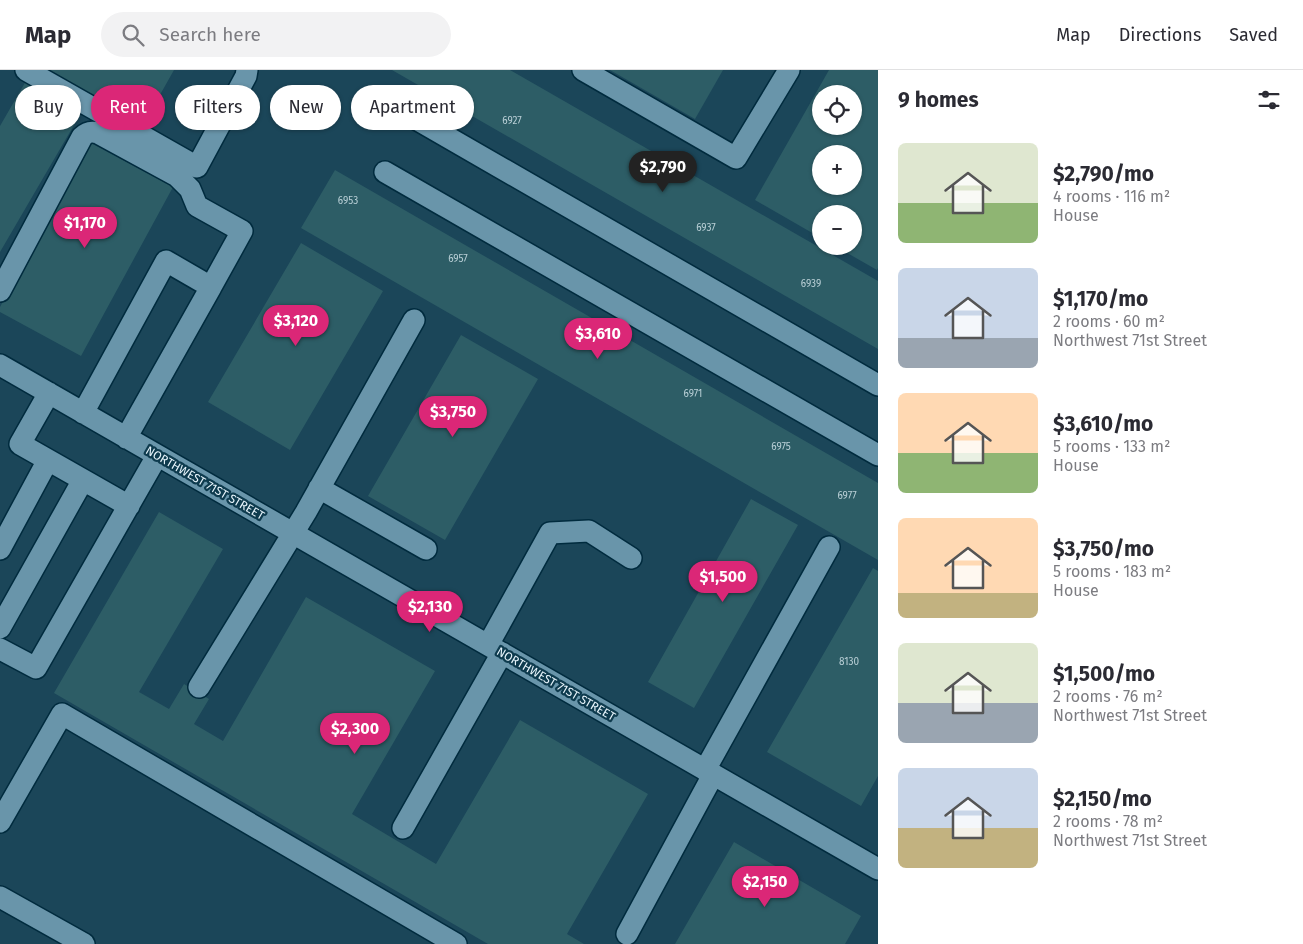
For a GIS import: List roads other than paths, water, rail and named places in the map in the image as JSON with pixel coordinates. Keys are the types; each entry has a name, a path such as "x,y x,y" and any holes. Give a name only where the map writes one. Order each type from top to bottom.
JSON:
{"street":[{"path":"26,70 198,168 246,76 247,70"},
{"path":"583,70 736,158 789,70"},
{"path":"435,130 878,386"},
{"path":"0,291 82,138 87,132 98,133 177,176 190,189 197,206 242,231 126,438"},
{"path":"384,172 878,455"},
{"path":"83,413 166,261 211,286"},
{"path":"199,687 293,533 414,320"},
{"name":"NORTHWEST 71ST STREET","path":"0,365 877,867"},
{"path":"49,393 20,444 129,506"},
{"path":"0,649 36,668 157,456"},
{"path":"0,549 48,460"},
{"path":"0,628 83,480"},
{"path":"319,488 426,548"},
{"path":"403,828 495,649 550,533 589,530 631,558"},
{"path":"627,934 709,772 829,547"},
{"path":"0,822 62,714 456,944"},
{"path":"0,896 84,944"}]}
